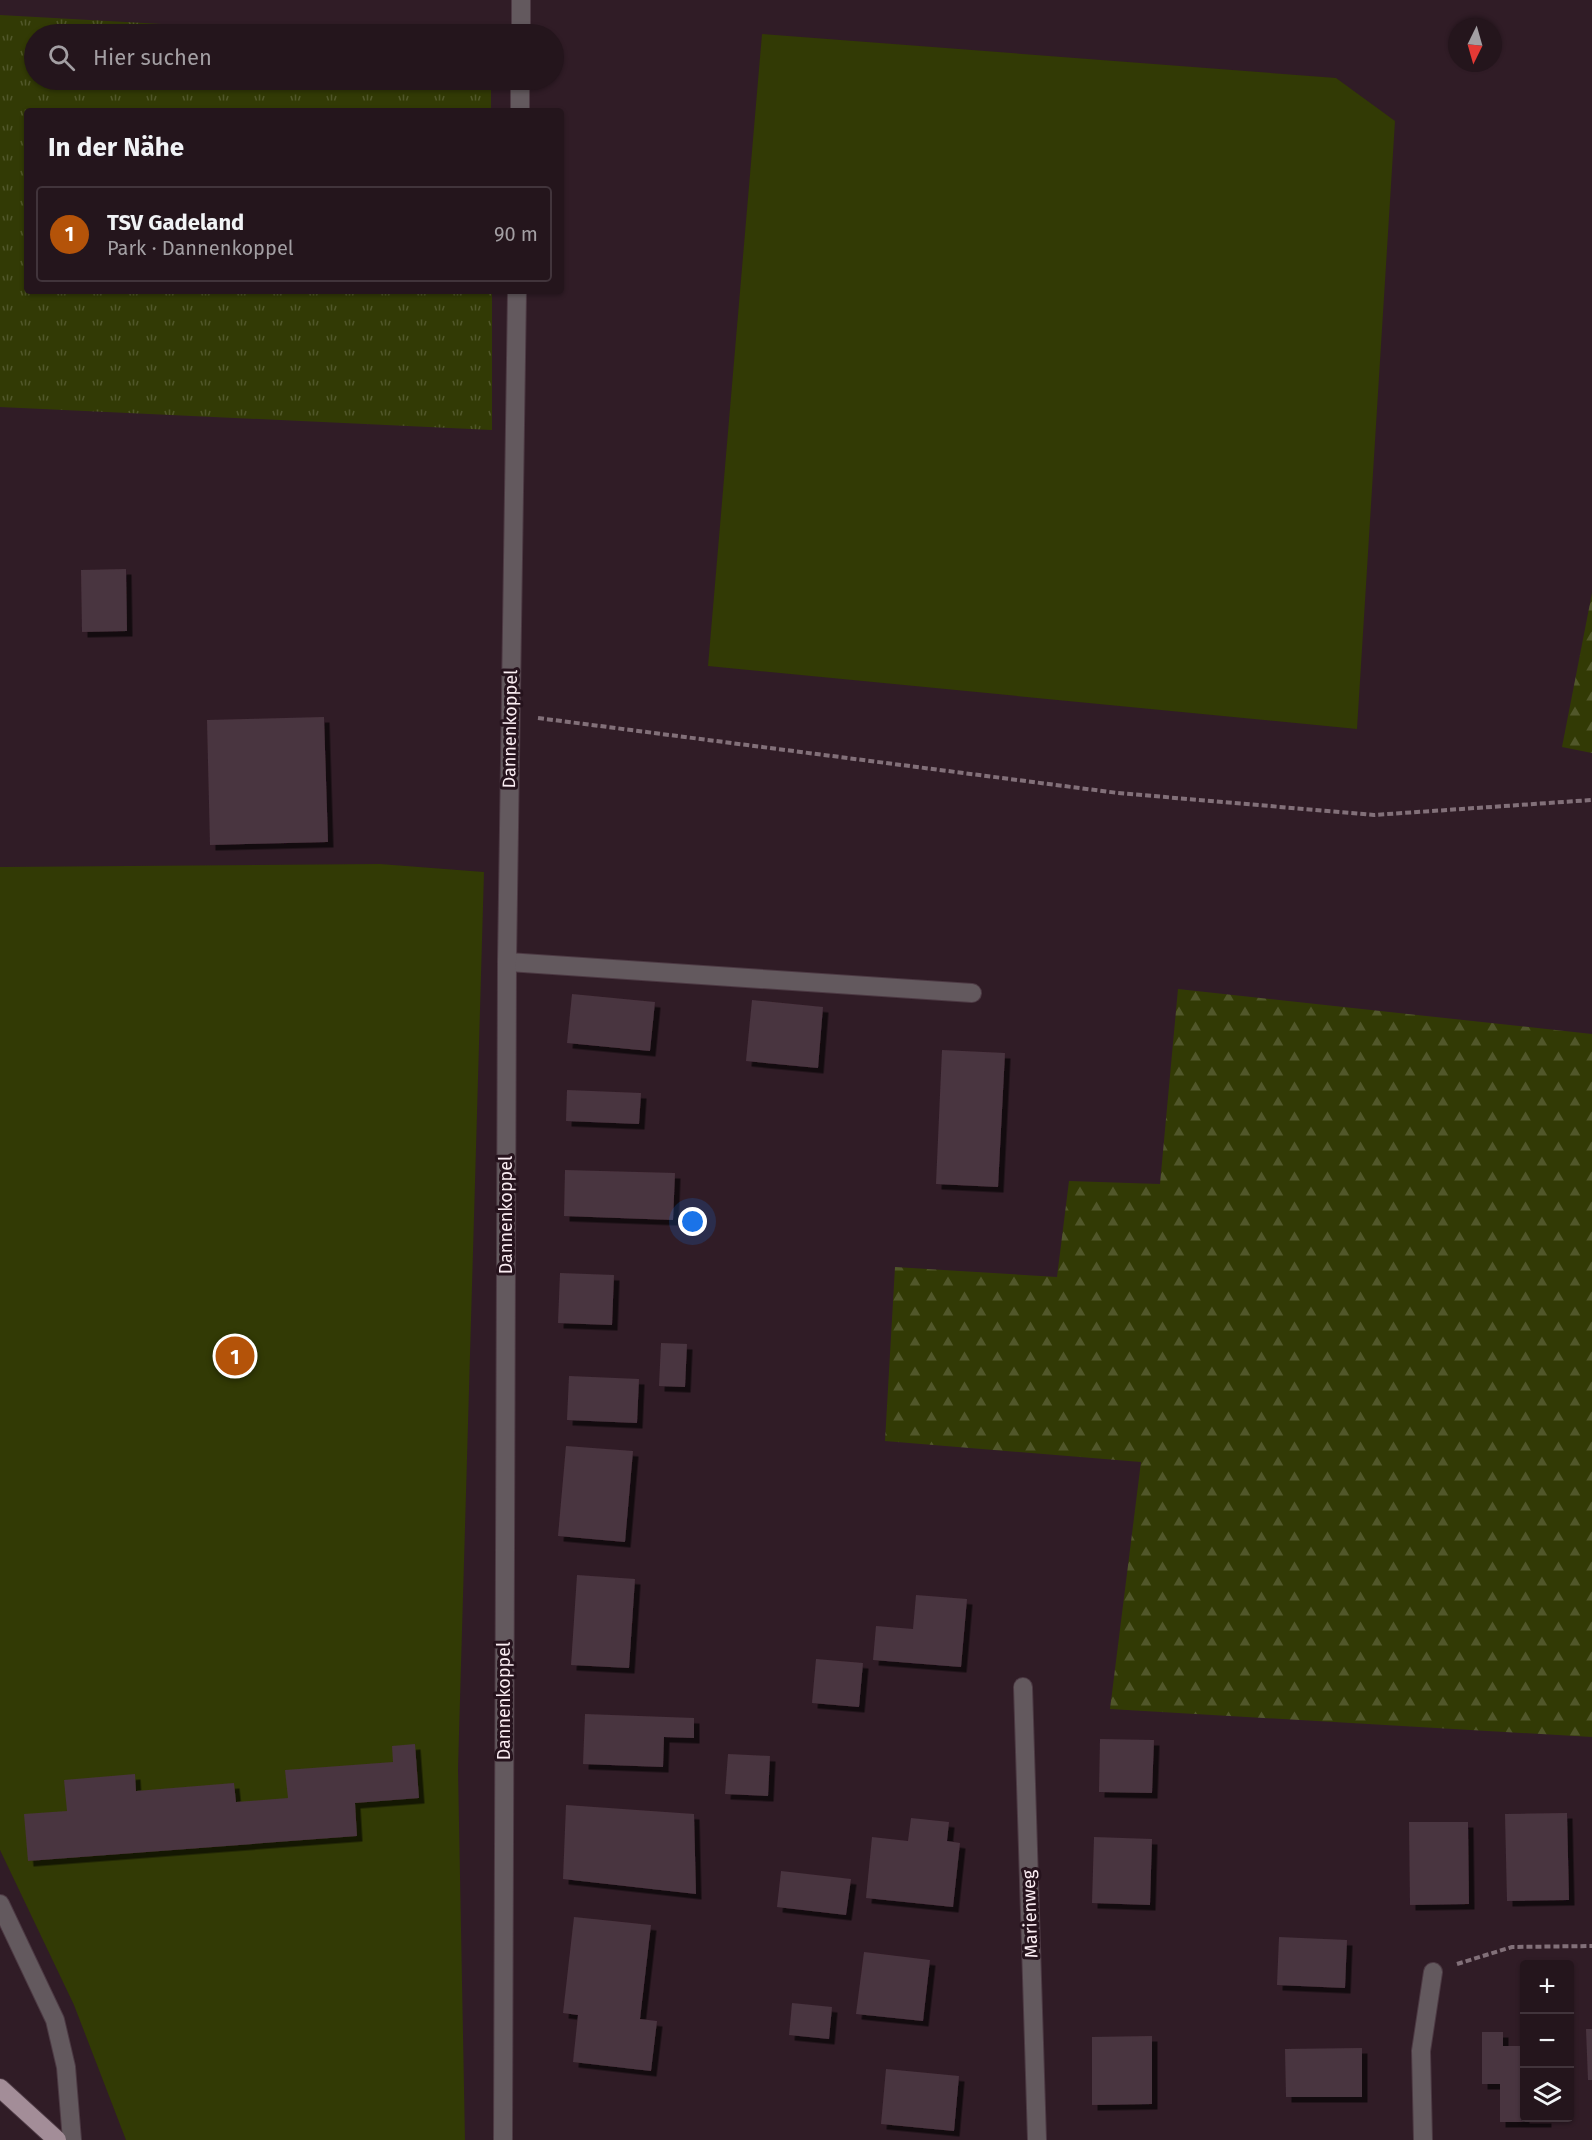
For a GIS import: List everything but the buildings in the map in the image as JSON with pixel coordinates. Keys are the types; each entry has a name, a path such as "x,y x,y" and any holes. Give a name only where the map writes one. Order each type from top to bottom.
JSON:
{"main road":[{"path":"0,2088 57,2140"}],"street":[{"path":"521,0 521,24"},
{"path":"520,90 520,108"},
{"name":"Dannenkoppel","path":"503,2140 507,962 517,294"},
{"path":"507,962 972,993"},
{"name":"Marienweg","path":"1023,1687 1038,2140"},
{"path":"0,1905 55,2020 66,2067 72,2140"},
{"path":"1423,2140 1421,2051 1433,1972"}],"path":[{"path":"510,715 1118,794 1374,815 1592,800"},
{"path":"1433,1972 1512,1947 1592,1946"}],"green space":[{"path":"0,15 162,24 24,24 24,90 491,90 491,108 24,108 24,294 492,294 492,430 0,407"},
{"path":"762,34 1336,78 1395,121 1357,729 708,666"},
{"path":"1592,593 1592,753 1562,747"},
{"path":"380,864 484,872 458,1769 465,2140 126,2140 74,2005 0,1850 0,867"},
{"path":"1178,989 1592,1034 1592,1737 1110,1709 1141,1462 885,1441 895,1267 1057,1277 1069,1181 1160,1184"}],"place":[{"name":"TSV Gadeland","path":"235,1356"}]}
